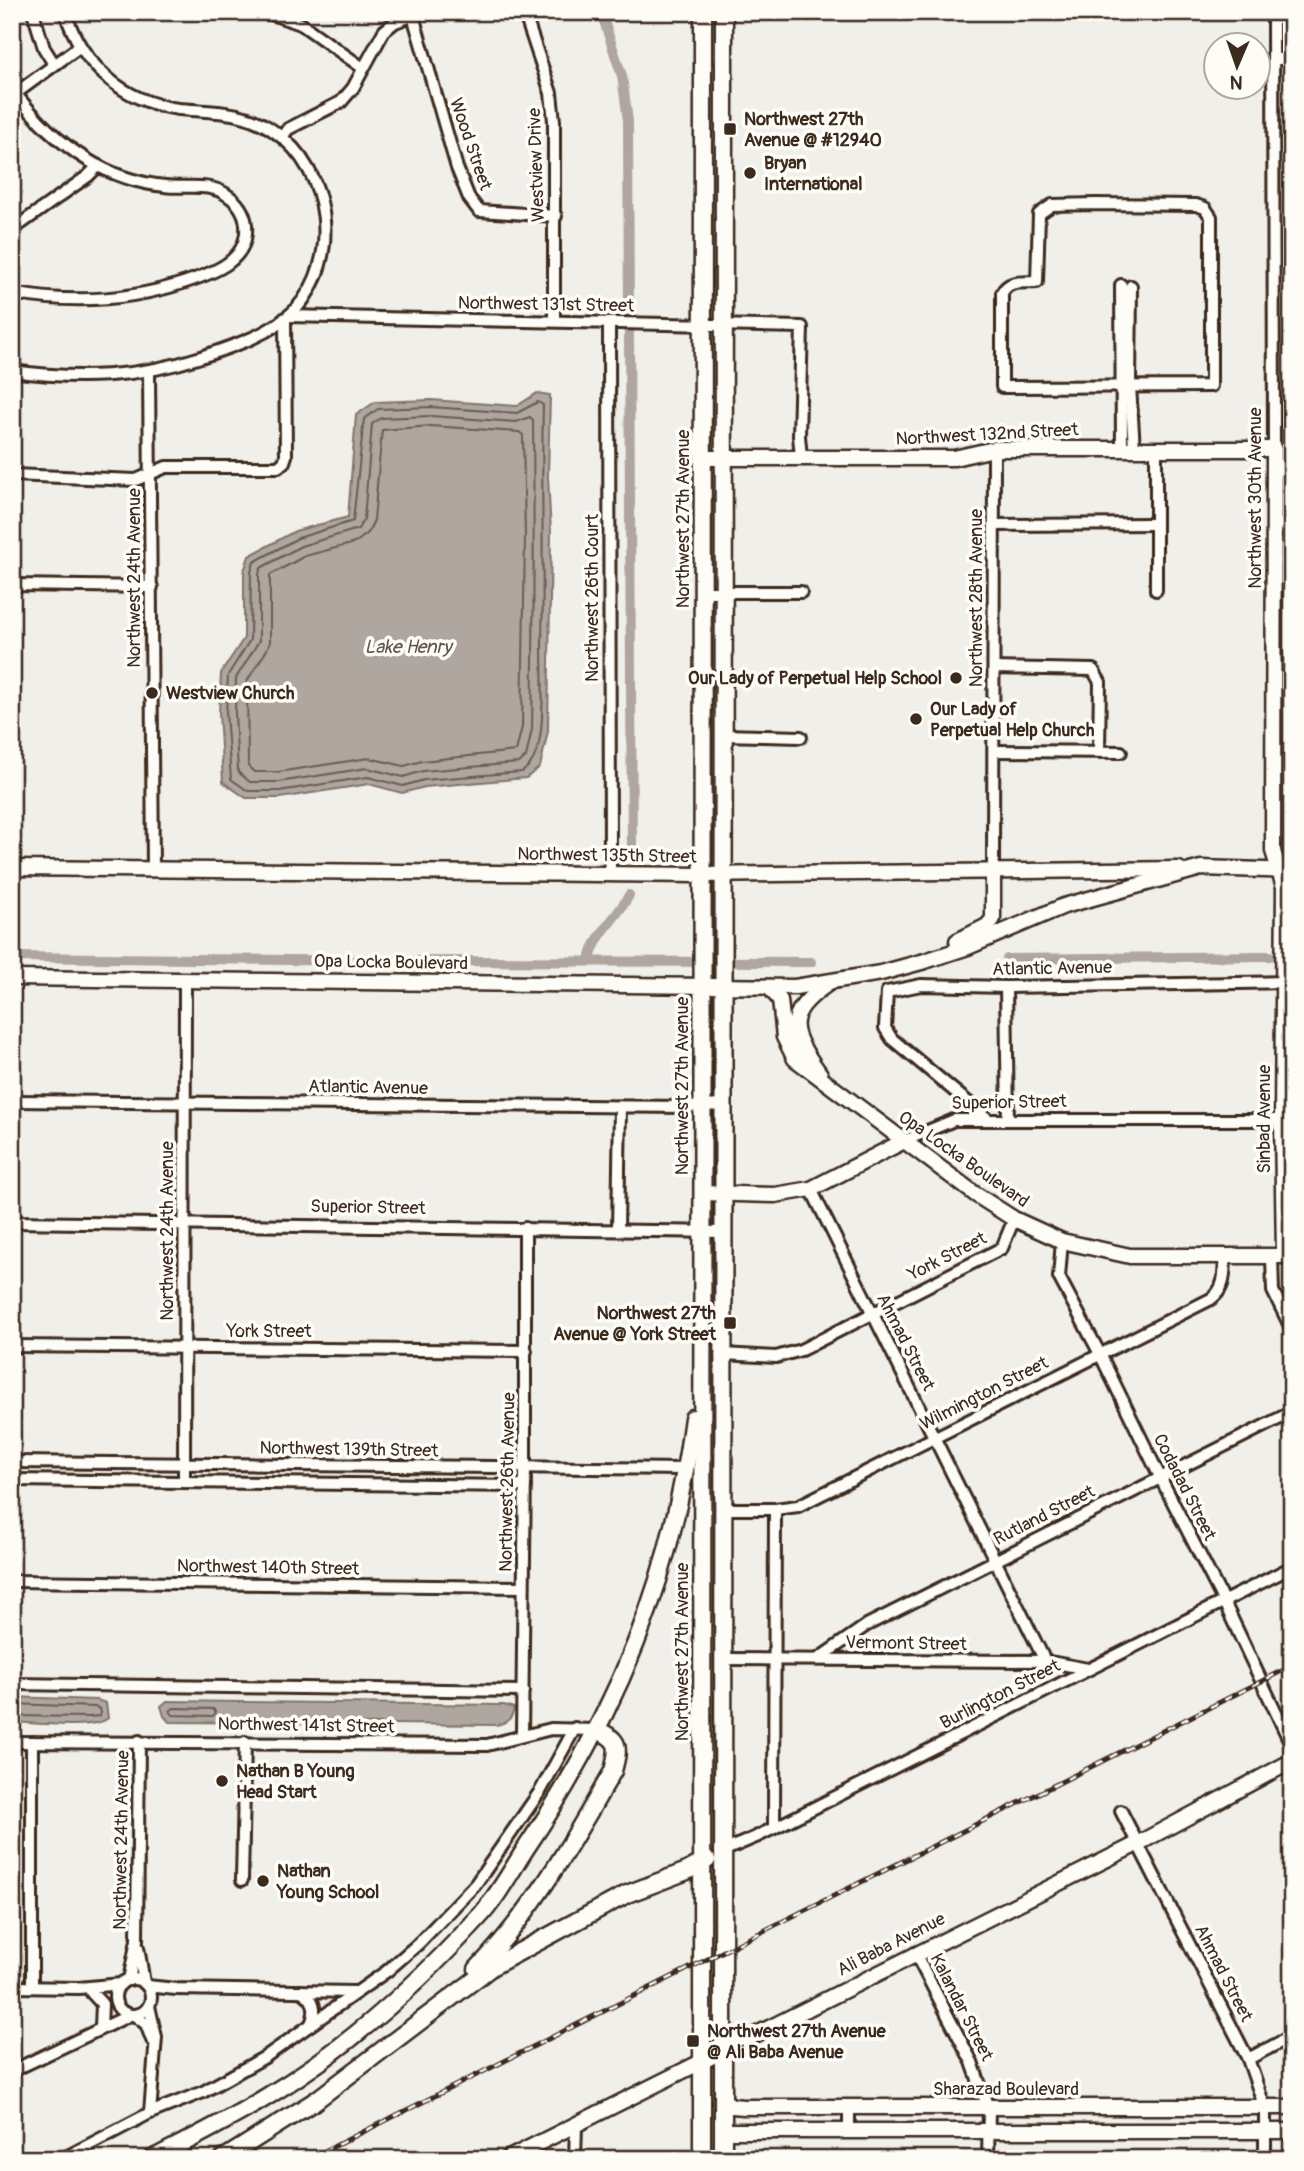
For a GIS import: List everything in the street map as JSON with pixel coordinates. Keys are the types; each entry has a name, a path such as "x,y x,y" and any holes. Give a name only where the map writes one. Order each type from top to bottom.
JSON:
{"main road":[{"name":"Northwest 27th Avenue","path":"702,2159 703,12"},
{"path":"723,2159 724,12"},
{"path":"152,2159 269,2095 345,2043 403,1992 480,1916 544,1821 596,1730 631,1660 662,1574 685,1469 694,1410 701,1389"},
{"path":"702,1555 711,1573 723,1581"},
{"path":"701,1589 711,1593 723,1620"},
{"path":"450,1998 506,1940 546,1885 613,1771 618,1753 616,1743 611,1735 596,1730"},
{"path":"223,2159 315,2101 493,1966 627,1895 723,1851"},
{"path":"702,2105 712,2124 723,2131"}],"street":[{"path":"33,12 44,48 54,64"},
{"path":"12,371 78,377 149,371 221,350 260,333 287,317 303,299 316,275 323,247 324,219 311,173 282,137 244,116 176,108 141,99 111,82 79,47 65,12"},
{"path":"265,12 301,24 363,68"},
{"name":"Westview Drive","path":"524,12 551,93 554,121 554,321"},
{"name":"Northwest 30th Avenue","path":"1273,12 1273,851 1285,871 1288,982"},
{"path":"282,137 288,129 341,102 353,88 384,30 394,22 416,13"},
{"name":"Wood Street","path":"416,13 457,168 469,198 479,211 556,216"},
{"path":"12,292 78,300 138,295 203,276 229,264 239,254 246,235 246,223 239,205 229,196 210,188 164,186 139,181 98,166 70,150 47,130 14,94 79,47"},
{"path":"1273,59 1292,59"},
{"path":"12,230 98,166"},
{"path":"1052,205 1196,205 1205,208 1211,217 1211,386 1126,386 1002,387 1002,293 1005,286 1012,283 1037,282 1039,214 1052,205"},
{"path":"1126,285 1128,448"},
{"path":"12,475 136,481 166,467 274,468 282,465 286,453 287,317"},
{"name":"Northwest 131st Street","path":"287,317 802,327 799,436 801,457"},
{"name":"Northwest 26th Court","path":"609,323 610,874"},
{"name":"Northwest 24th Avenue","path":"149,371 153,869"},
{"path":"1156,448 1156,590"},
{"name":"Northwest 132nd Street","path":"702,458 954,458 994,449 1274,449"},
{"name":"Northwest 28th Avenue","path":"993,873 994,449"},
{"path":"994,525 1156,524"},
{"path":"1275,524 1292,524"},
{"path":"12,586 152,587"},
{"path":"702,592 801,592"},
{"path":"994,668 1093,670 1100,682 1099,751"},
{"path":"723,736 801,737"},
{"path":"994,751 1121,752"},
{"name":"Northwest 135th Street","path":"12,868 701,875 1201,868"},
{"name":"Opa Locka Boulevard","path":"12,978 701,980 795,987 869,975 925,961 968,947 1064,905 1201,868 1285,871"},
{"path":"869,975 877,967 946,945 987,926 993,919 994,911 993,873"},
{"name":"Northwest 24th Avenue","path":"184,1482 186,979"},
{"path":"823,1078 797,1038 796,1021 804,1001 832,981"},
{"name":"Atlantic Avenue","path":"988,1119 892,1039 885,1028 887,992 921,985 1006,987 1288,982"},
{"name":"Sinbad Avenue","path":"1288,982 1283,1256 1273,1291 1292,1330"},
{"name":"Opa Locka Boulevard","path":"769,987 780,1000 784,1037 795,1059 975,1194 1014,1219 1062,1241 1130,1255 1283,1256"},
{"path":"1006,987 1008,1120"},
{"name":"Atlantic Avenue","path":"12,1101 620,1107 722,1105"},
{"path":"618,1229 620,1107"},
{"name":"Superior Street","path":"702,1193 775,1195 811,1189 904,1141 954,1120 1287,1120"},
{"name":"Ahmad Street","path":"811,1189 1045,1661"},
{"name":"York Street","path":"723,1354 769,1357 791,1354 1002,1248 1014,1219"},
{"name":"Superior Street","path":"12,1222 723,1232"},
{"name":"Northwest 26th Avenue","path":"522,1735 525,1228"},
{"name":"Codadad Street","path":"1062,1241 1059,1277 1224,1602 1292,1746"},
{"name":"Wilmington Street","path":"723,1509 798,1506 1100,1354 1215,1296 1223,1283 1225,1256"},
{"name":"York Street","path":"12,1346 526,1351"},
{"name":"Rutland Street","path":"818,1659 867,1625 1292,1412"},
{"name":"Northwest 139th Street","path":"12,1462 685,1469"},
{"path":"344,1484 345,1466"},
{"name":"Northwest 139th Street","path":"12,1480 525,1486"},
{"path":"775,1509 775,1828"},
{"name":"Burlington Street","path":"723,1851 775,1828 1292,1567"},
{"name":"Northwest 140th Street","path":"12,1581 523,1587"},
{"name":"Vermont Street","path":"723,1659 1045,1661 1088,1669"},
{"name":"Northwest 141st Street","path":"12,1684 523,1691"},
{"name":"Northwest 141st Street","path":"12,1742 487,1745 551,1728 596,1730"},
{"path":"62,2159 150,2113 203,2092 265,2057 387,1971 418,1944 475,1885 541,1790 575,1728"},
{"name":"Northwest 24th Avenue","path":"139,1741 137,1940 145,1984"},
{"path":"32,1742 32,1987"},
{"path":"242,1880 245,1742"},
{"name":"Ali Baba Avenue","path":"507,2159 1139,1843 1292,1760"},
{"name":"Ahmad Street","path":"1121,1811 1248,2059 1265,2108 1265,2159"},
{"name":"Northwest 24th Avenue","path":"125,1982 137,1940"},
{"name":"Kalandar Street","path":"915,1953 972,2062 989,2108 988,2159"},
{"path":"12,1987 79,1987 125,1982 176,1989 357,1992"},
{"path":"101,2027 111,2017 118,1988 125,1982"},
{"path":"145,1984 151,1993 150,2004 156,2028 150,2113"},
{"path":"79,1987 104,1993 116,2001 122,2011 146,2024 155,2046"},
{"path":"12,2071 101,2027 140,2014 159,1996 176,1989"},
{"path":"301,1991 310,1997 315,2007 310,2026"},
{"path":"91,1992 102,2004 101,2027"},
{"path":"1248,2059 1292,2036"},
{"name":"Sharazad Boulevard","path":"723,2100 738,2107 1292,2107"},
{"path":"849,2108 849,2132"},
{"path":"1160,2108 1160,2132"},
{"path":"575,2159 576,2125"},
{"path":"723,2131 1292,2132"}],"water":[{"name":"Lake Henry","path":"537,393 550,395 548,731 540,767 526,778 425,787 402,793 369,784 280,798 246,798 223,782 219,713 221,673 244,638 244,571 249,556 295,531 348,517 356,415 375,402 431,400 517,406"},
{"path":"12,1697 97,1700 106,1703 108,1718 101,1722 78,1725 12,1722"},
{"path":"167,1701 504,1705 514,1708 508,1720 496,1725 169,1722 161,1706"}],"waterway":[{"path":"601,12 622,76 628,121 629,316"},
{"path":"629,332 632,853"},
{"path":"590,961 596,943 629,895"},
{"path":"1007,959 1270,956"},
{"path":"12,957 811,962"}],"railway":[{"path":"309,2159 1292,1666"}],"place":[{"name":"Northwest 27th Avenue @ #12940","path":"730,129"},
{"name":"Bryan International","path":"750,173"},
{"name":"Our Lady of Perpetual Help School","path":"956,678"},
{"name":"Westview Church","path":"152,693"},
{"name":"Our Lady of Perpetual Help Church","path":"916,719"},
{"name":"Northwest 27th Avenue @ York Street","path":"730,1323"},
{"name":"Nathan B Young Head Start","path":"222,1781"},
{"name":"Nathan Young School","path":"263,1881"},
{"name":"Northwest 27th Avenue @ Ali Baba Avenue","path":"693,2041"}]}
